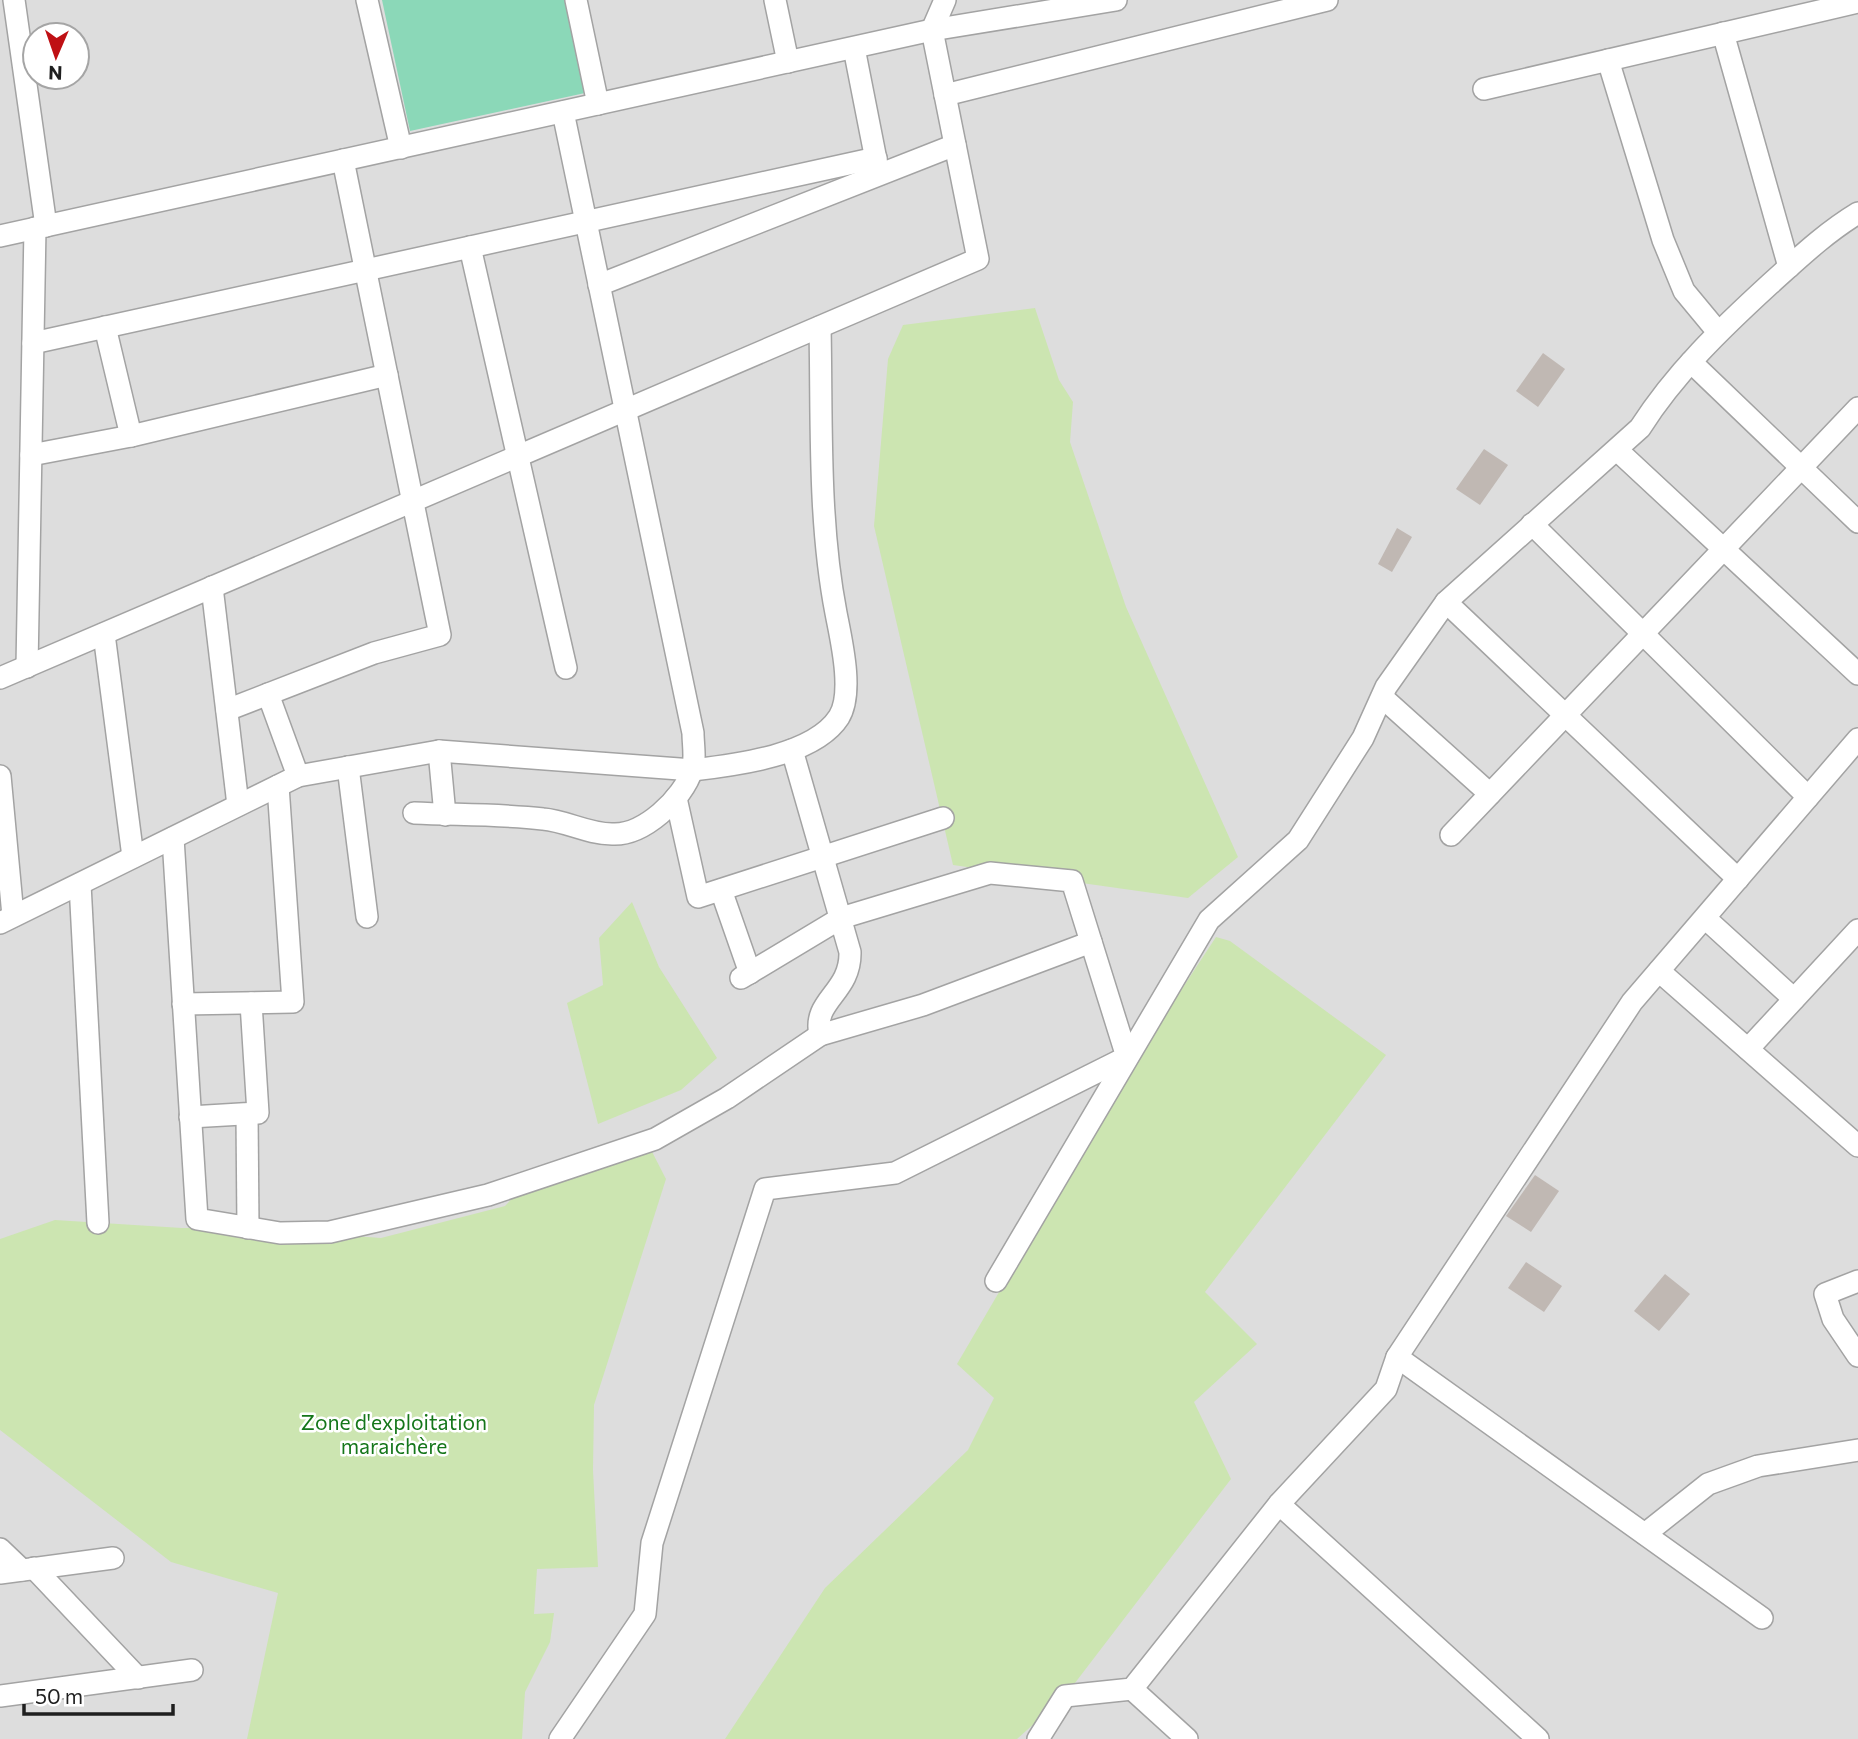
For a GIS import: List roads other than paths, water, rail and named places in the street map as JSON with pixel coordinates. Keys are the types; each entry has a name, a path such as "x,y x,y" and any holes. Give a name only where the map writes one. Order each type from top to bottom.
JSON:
{"street":[{"path":"14,0 40,227 33,343 27,667"},
{"path":"367,0 401,148"},
{"path":"576,0 598,104"},
{"path":"775,0 788,62"},
{"path":"0,678 978,259 932,30 945,0"},
{"path":"0,236 932,30 1116,0"},
{"path":"945,95 1327,0"},
{"path":"1484,89 1723,33 1856,6"},
{"path":"1723,33 1789,267"},
{"path":"854,48 877,167"},
{"path":"1608,60 1663,240 1684,291 1718,332"},
{"path":"414,813 546,819 576,829 615,835 645,824 676,798 693,770 693,733 563,112"},
{"path":"33,343 586,222 877,167 956,145"},
{"path":"227,710 374,653 440,635 344,160"},
{"path":"599,285 877,167"},
{"path":"996,1281 1209,920 1298,840 1363,738 1382,697 1446,602 1640,428 1663,392 1718,332 1828,231 1858,213"},
{"path":"470,247 566,668"},
{"path":"105,327 131,436"},
{"path":"0,776 7,920 298,776 439,751 693,770 734,765 792,750 830,728 841,714 845,678 827,565 820,327"},
{"path":"1691,362 1858,522"},
{"path":"31,454 131,436 387,375"},
{"path":"1451,835 1858,408"},
{"path":"1617,450 1858,674"},
{"path":"1531,524 1808,797"},
{"path":"212,587 238,806"},
{"path":"1446,602 1738,879"},
{"path":"104,634 133,857"},
{"path":"268,694 298,776"},
{"path":"1382,697 1490,794"},
{"path":"1038,1739 1065,1696 1132,1689 1279,1504 1386,1389 1397,1357 1625,1013 1858,739"},
{"path":"792,750 850,952 848,977 821,1011 818,1024 820,1035"},
{"path":"439,751 444,815"},
{"path":"348,767 367,917"},
{"path":"183,1004 293,1002 278,786"},
{"path":"676,798 698,897 943,817"},
{"path":"173,838 197,1219 280,1233 330,1232 462,1202 655,1139 727,1098 820,1035 923,1005 1091,942"},
{"path":"721,890 745,976 841,918 990,873 1072,881 1127,1057"},
{"path":"80,884 98,1223"},
{"path":"1705,918 1794,999"},
{"path":"1748,1049 1858,930"},
{"path":"1659,971 1858,1146"},
{"path":"190,1117 258,1113 251,1003"},
{"path":"561,1739 645,1614 652,1543 765,1189 895,1173 1127,1057"},
{"path":"247,1114 248,1228"},
{"path":"1858,1281 1825,1294 1833,1319 1858,1356"},
{"path":"1397,1357 1762,1618"},
{"path":"1645,1534 1709,1484 1758,1466 1858,1450"},
{"path":"1279,1504 1538,1739"},
{"path":"0,1549 28,1569 138,1678"},
{"path":"0,1573 113,1558"},
{"path":"0,1696 192,1670"},
{"path":"1132,1689 1186,1739"}],"park label":[{"name":"Zone d'exploitation maraichère","path":"394,1435"}]}
